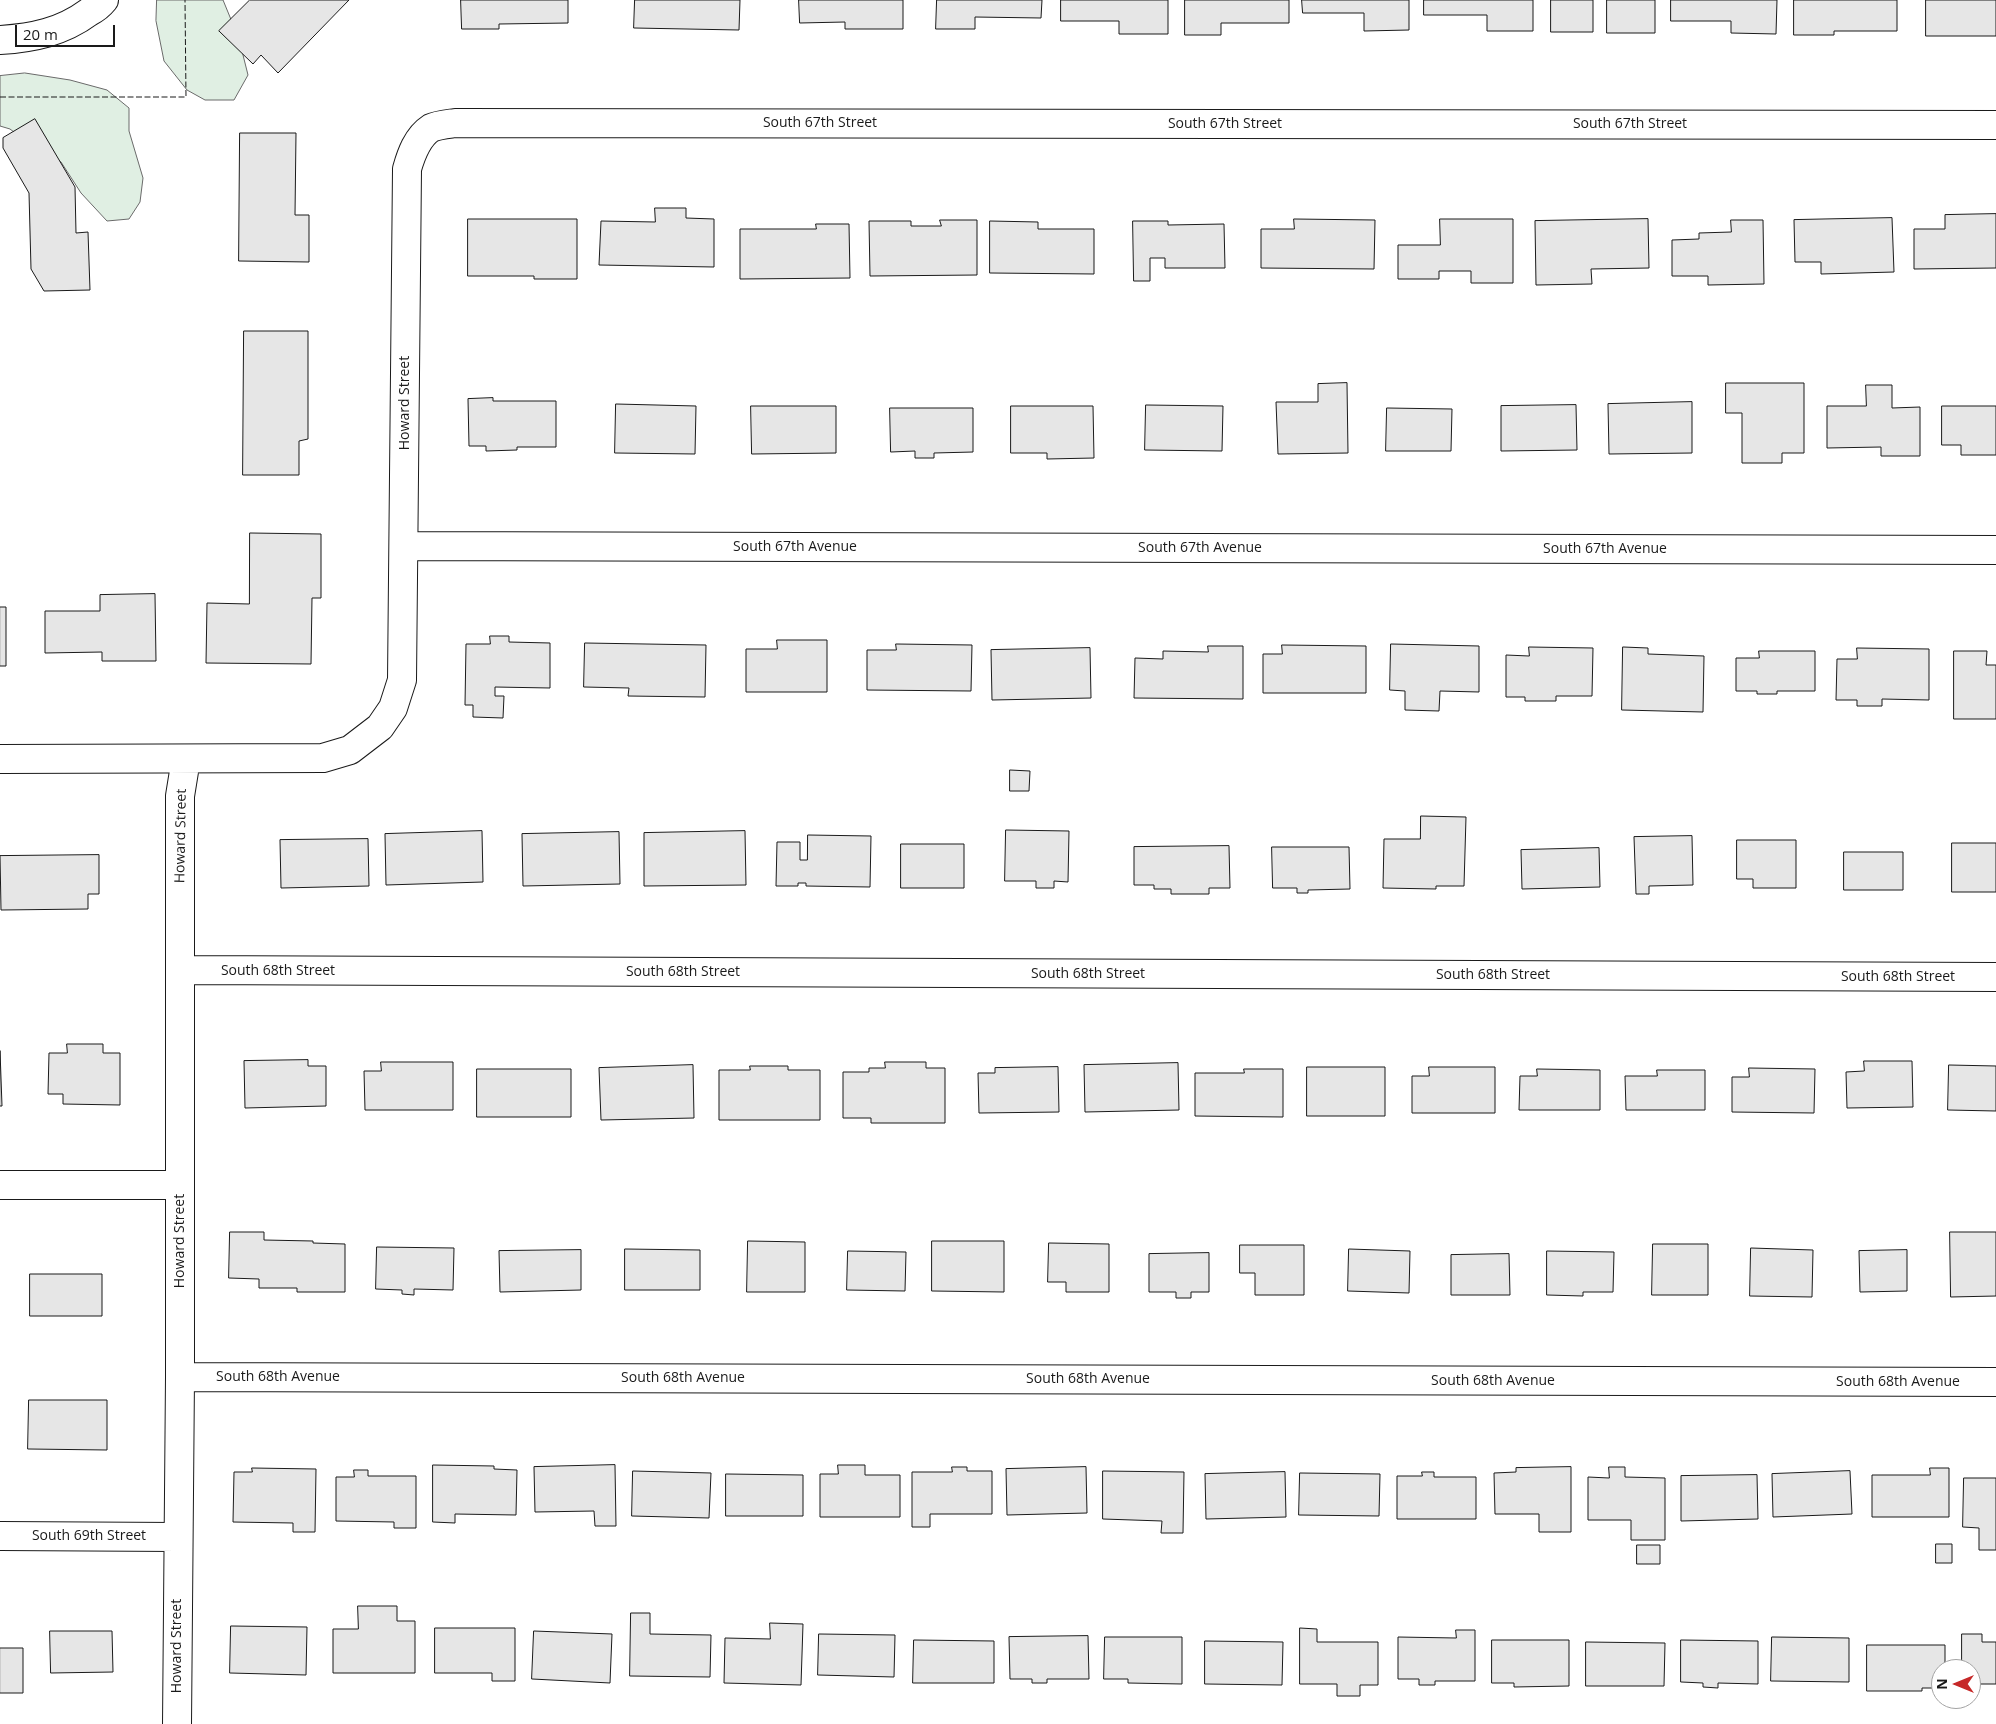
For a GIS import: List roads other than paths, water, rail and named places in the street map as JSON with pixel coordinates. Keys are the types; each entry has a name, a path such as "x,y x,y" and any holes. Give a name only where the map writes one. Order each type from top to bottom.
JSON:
{"street":[{"path":"0,40 31,37 53,32 77,20 104,0"},
{"name":"South 67th Street","path":"455,123 1996,125"},
{"name":"Howard Street","path":"177,1724 180,1377 180,796 186,759 323,758 350,750 380,726 393,708 402,680 406,170 413,151 432,128 455,123"},
{"name":"South 67th Avenue","path":"404,546 1996,550"},
{"path":"0,759 186,759"},
{"name":"South 68th Street","path":"181,970 1996,977"},
{"path":"0,1185 180,1185"},
{"name":"South 68th Avenue","path":"180,1377 1996,1382"},
{"name":"South 69th Street","path":"0,1536 178,1537"}]}
